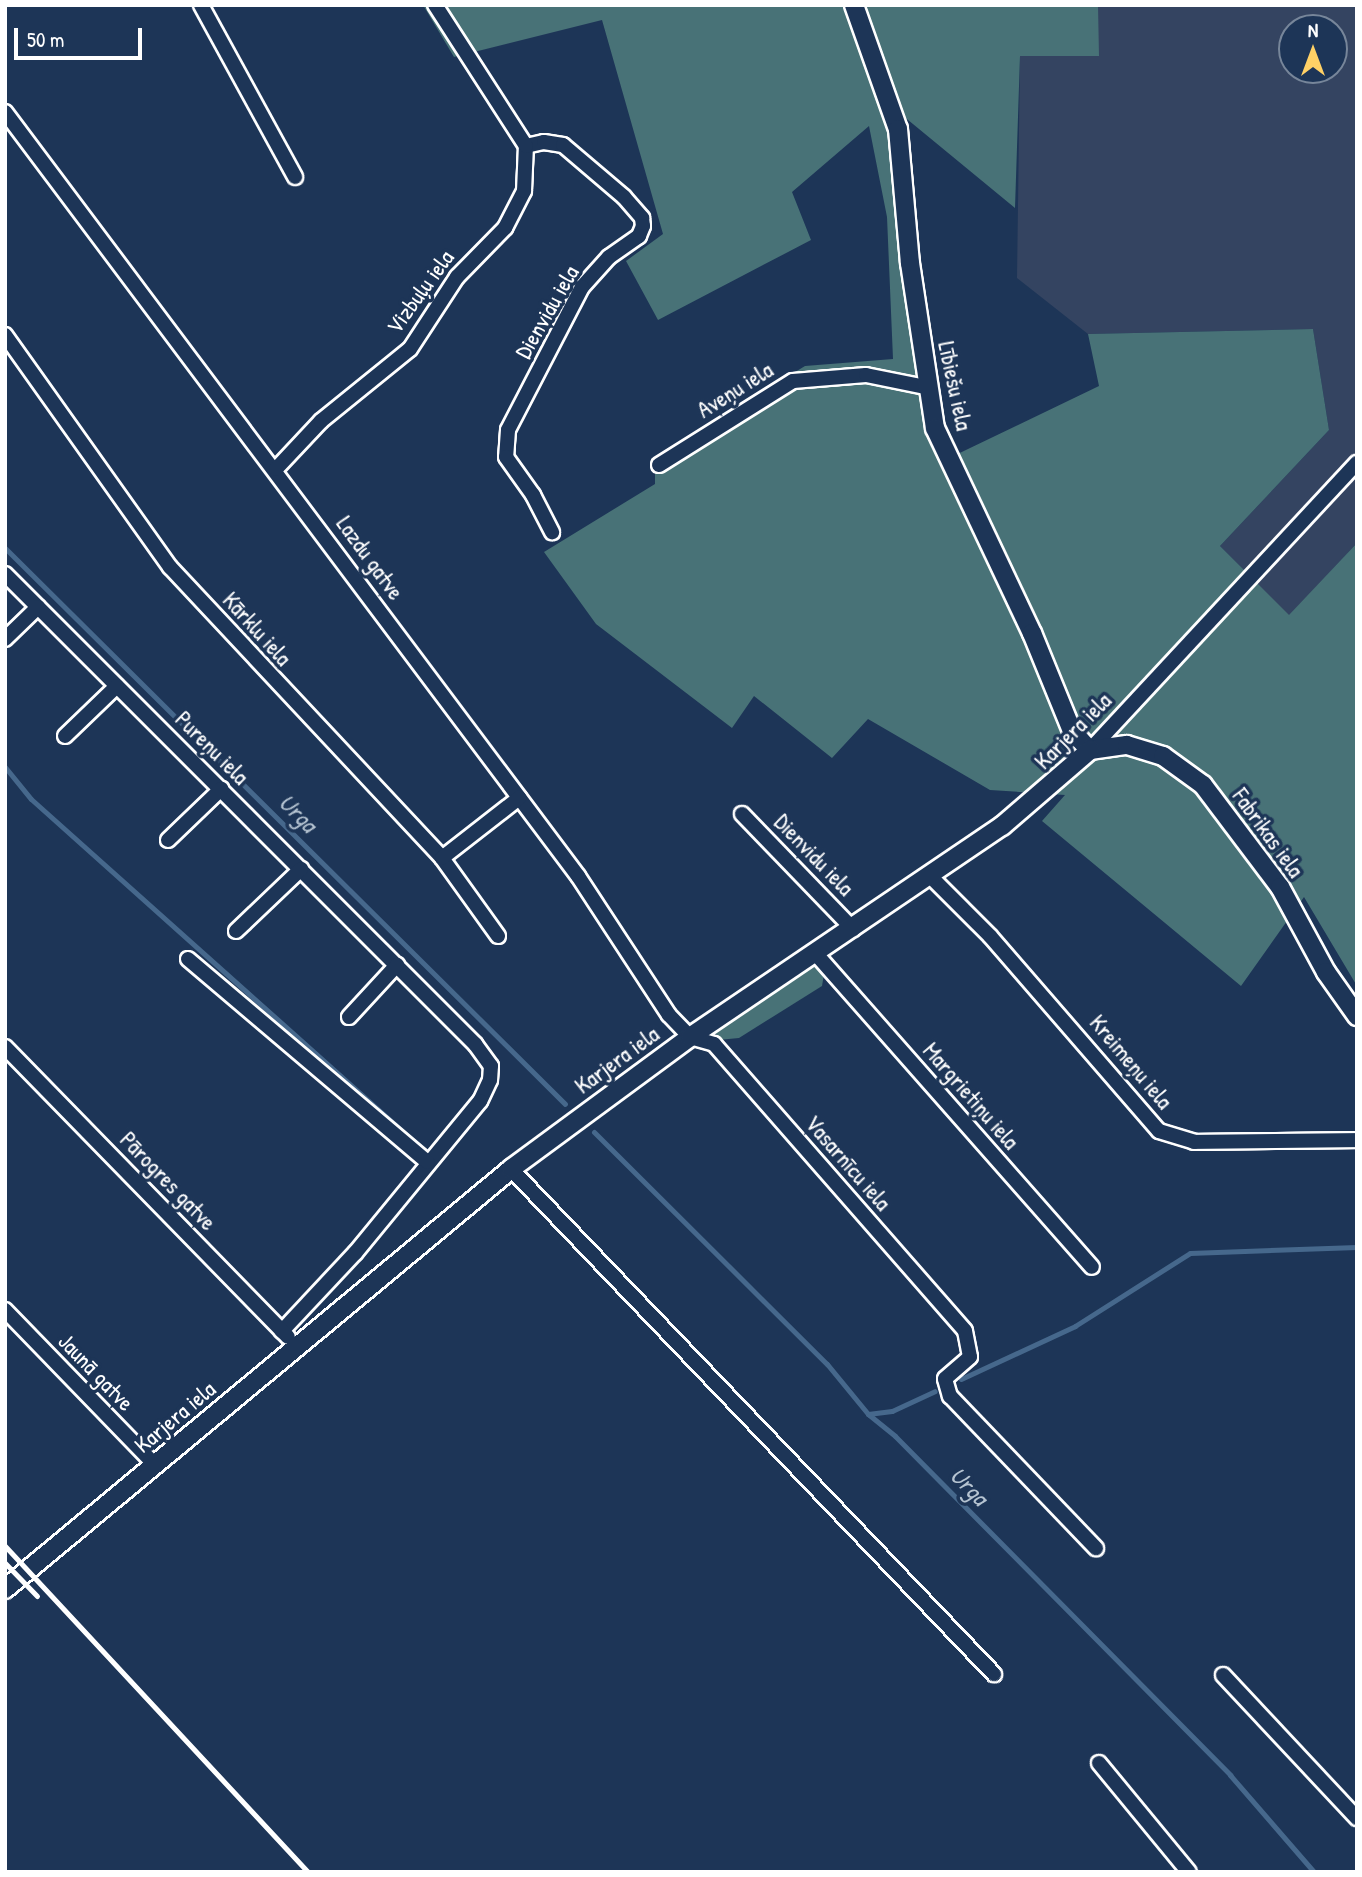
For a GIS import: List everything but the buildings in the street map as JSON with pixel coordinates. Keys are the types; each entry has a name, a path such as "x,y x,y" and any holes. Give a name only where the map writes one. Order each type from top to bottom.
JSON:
{"street":[{"path":"201,5 295,177"},
{"path":"435,5 526,146"},
{"name":"Lībiešu iela","path":"854,5 898,129 925,387 935,428 1032,633 1072,732 1090,750"},
{"name":"Lazdu gatve","path":"5,112 276,469 585,887 669,1015 690,1037"},
{"name":"Dienvidu iela","path":"526,146 544,142 563,145 624,197 642,218 643,226 639,236 609,257 582,287 508,430 506,457 552,532"},
{"name":"Vizbuļu iela","path":"276,469 321,421 410,349 457,277 505,228 524,191 526,146"},
{"name":"Kārklu iela","path":"5,335 170,567 442,858 498,936"},
{"name":"Aveņu iela","path":"659,466 793,381 866,375 925,387"},
{"name":"Karjera iela","path":"5,1589 511,1169 690,1037 931,877 1034,802 1090,750 1357,463"},
{"name":"Pureņu iela","path":"5,574 397,965 475,1044 491,1066 487,1089 428,1162 282,1331"},
{"path":"5,639 38,607"},
{"path":"65,736 117,687"},
{"name":"Fabrikas iela","path":"1090,750 1128,745 1163,756 1203,785 1280,887 1326,972 1357,1016"},
{"path":"168,839 221,789"},
{"path":"442,858 519,798"},
{"name":"Dienvidu iela","path":"742,814 853,929"},
{"path":"236,931 301,869"},
{"name":"Kreimeņu iela","path":"931,877 990,936 1158,1131 1194,1142 1357,1140"},
{"name":"Margrietiņu iela","path":"816,954 1092,1267"},
{"path":"188,959 428,1162"},
{"path":"349,1017 397,965"},
{"name":"Vasarnīcu iela","path":"690,1037 714,1044 965,1331 970,1357 945,1379 950,1396 1096,1548"},
{"name":"Pārogres gatve","path":"5,1047 297,1348"},
{"path":"511,1169 994,1674"},
{"name":"Jaunā gatve","path":"5,1310 155,1465"},
{"path":"1223,1675 1357,1818"},
{"path":"1099,1763 1189,1872"}],"shaded area":[{"path":"1098,5 1357,5 1357,543 1289,616 1220,546 1329,430 1313,329 1088,334 1017,278 1020,56 1098,56"}],"green space":[{"path":"423,5 1098,5 1099,56 1020,56 1015,208 902,115 900,233 922,403 943,461 1099,386 1088,334 1313,329 1329,430 1220,546 1289,615 1357,543 1357,986 1304,897 1241,986 1042,821 1065,795 990,790 868,719 832,758 754,696 732,728 596,624 544,552 655,484 655,457 805,366 893,359 887,217 869,126 792,192 811,240 658,320 626,261 663,234 602,20 454,57"},
{"path":"814,966 824,974 822,986 739,1038 718,1040 715,1030"}],"waterway":[{"name":"Urga","path":"5,548 565,1104"},
{"path":"5,767 31,799 419,1146"},
{"name":"Urga","path":"594,1132 827,1364 868,1414 895,1436 1230,1775 1314,1872"},
{"path":"961,1379 1075,1326 1190,1253 1357,1247"},
{"path":"868,1414 892,1411 935,1391"}],"railway":[{"path":"5,1546 308,1872"},
{"path":"5,1563 37,1596"}]}
